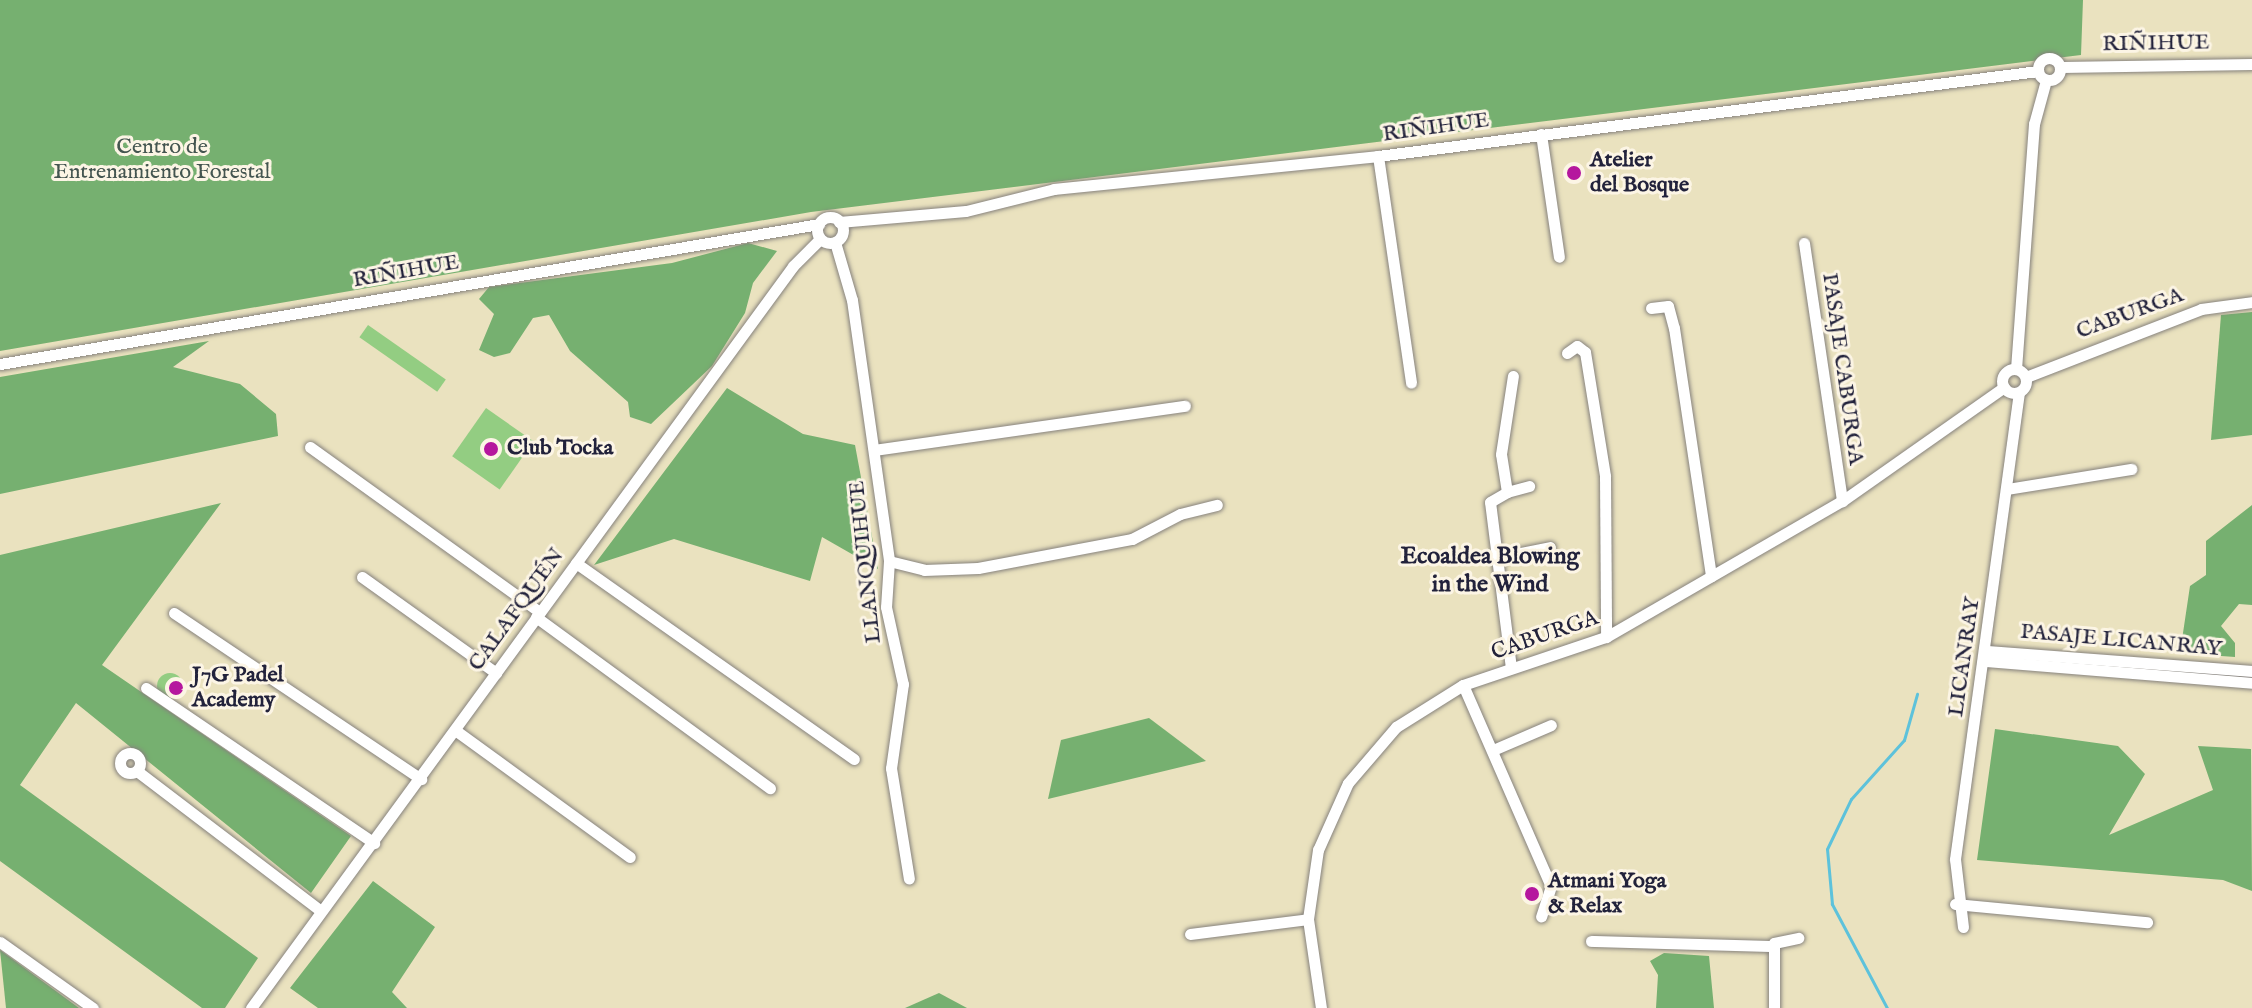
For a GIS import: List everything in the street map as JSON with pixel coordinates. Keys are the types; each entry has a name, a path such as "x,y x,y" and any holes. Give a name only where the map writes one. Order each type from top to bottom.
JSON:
{"street":[{"name":"RIÑIHUE","path":"0,364 819,224 966,211 1054,189 1378,156 2042,75 2046,58 2061,67 2252,64"},
{"path":"2004,387 2019,392 2034,124 2042,75 2061,67"},
{"path":"1541,134 1559,257"},
{"path":"1378,156 1411,383"},
{"path":"819,224 820,239 835,242 839,222"},
{"name":"CALAFQUÉN","path":"251,1008 576,563 820,239"},
{"name":"LLANQUIHUE","path":"835,242 852,300 889,561 886,607 903,684 891,768 909,879"},
{"name":"PASAJE CABURGA","path":"1804,243 1842,501"},
{"name":"CABURGA","path":"1321,1008 1308,919 1318,850 1348,783 1396,727 1463,685 1606,637 1842,501 2004,387 2003,376 2021,373 2201,309 2252,302"},
{"path":"1651,308 1668,306 1674,328 1711,576"},
{"path":"1567,353 1577,346 1585,352 1605,476 1606,637"},
{"path":"1507,492 1501,454 1513,376"},
{"name":"LICANRAY","path":"1963,927 1955,904 2019,392"},
{"path":"874,450 1185,406"},
{"path":"310,447 770,788"},
{"path":"2007,489 2131,469"},
{"path":"1511,668 1490,502 1507,492 1529,486"},
{"path":"889,561 924,570 978,568 1132,539 1180,514 1217,505"},
{"path":"1496,558 1550,547"},
{"path":"576,563 854,759"},
{"path":"362,577 496,673"},
{"path":"174,613 421,779"},
{"path":"1986,656 2252,683"},
{"name":"PASAJE LICANRAY","path":"1986,656 2252,671"},
{"path":"1463,685 1551,886 1541,916"},
{"path":"146,688 374,843"},
{"path":"1493,750 1551,725"},
{"path":"455,730 630,857"},
{"path":"137,771 321,911"},
{"path":"1955,904 2147,922"},
{"path":"1190,934 1308,919"},
{"path":"1591,941 1773,946 1798,938"},
{"path":"0,942 93,1008"},
{"path":"1773,946 1774,1008"}],"green space":[{"name":"Centro de Entrenamiento Forestal","path":"0,0 2083,0 2081,55 811,212 0,351"},
{"path":"748,243 777,251 753,283 745,313 712,366 651,424 630,417 628,402 570,351 549,315 533,318 510,353 494,357 479,350 494,314 479,299 489,287 672,263"},
{"path":"2252,312 2252,435 2211,440 2221,315"},
{"path":"368,325 446,379 437,392 359,337"},
{"path":"209,341 173,367 240,384 276,414 278,436 0,494 0,377"},
{"path":"727,388 803,434 855,445 878,569 822,537 810,581 674,539 594,565"},
{"path":"486,408 534,441 500,490 452,456"},
{"path":"221,503 102,665 351,836 311,893 76,703 20,785 258,958 225,1008 202,1008 0,861 0,555"},
{"path":"2252,505 2252,605 2239,604 2221,626 2235,643 2235,657 2180,653 2190,586 2206,575 2206,541"},
{"path":"170,673 179,677 183,686 179,695 170,699 161,695 157,686 161,677"},
{"path":"1149,718 1206,761 1048,799 1061,740"},
{"path":"1995,729 2118,746 2145,774 2109,835 2213,790 2198,746 2251,749 2252,891 2223,880 1977,860"},
{"path":"373,881 435,927 392,992 407,1008 318,1008 290,988"},
{"path":"0,950 79,1008 6,1008"},
{"path":"1664,953 1709,956 1714,1008 1656,1008 1658,975 1650,961"},
{"path":"939,993 967,1008 905,1008"}],"waterway":[{"path":"1887,1008 1832,904 1827,849 1851,799 1904,740 1917,694"}],"place":[{"name":"Atelier del Bosque","path":"1574,173"},
{"name":"Club Tocka","path":"491,449"},
{"name":"J7G Padel Academy","path":"176,688"},
{"name":"Atmani Yoga & Relax","path":"1532,894"}],"district":[{"name":"Ecoaldea Blowing in the Wind","path":"1490,571"}]}
